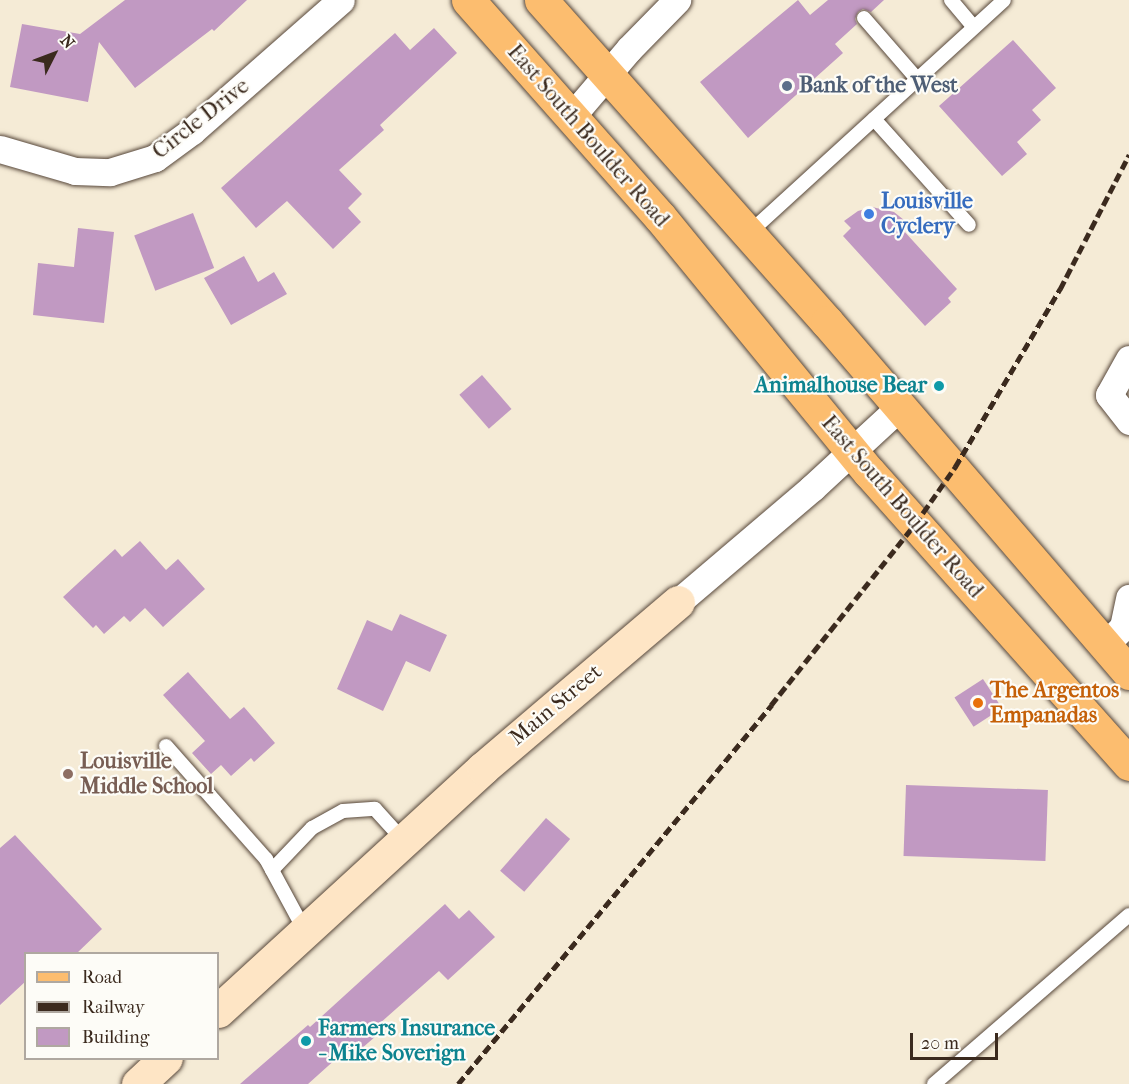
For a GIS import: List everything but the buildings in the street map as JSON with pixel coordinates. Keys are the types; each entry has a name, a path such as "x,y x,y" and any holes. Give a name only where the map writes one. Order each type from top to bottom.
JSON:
{"main road":[{"name":"East South Boulder Road","path":"468,0 719,287 853,451 1129,765"},
{"path":"541,0 901,406 1129,673"}],"street":[{"name":"Circle Drive","path":"0,149 75,171 110,172 155,159 192,131 341,0"},
{"path":"571,117 676,0"},
{"path":"1129,359 1109,395 1129,421"},
{"name":"Main Street","path":"219,1010 483,768 853,451 901,406"},
{"path":"1105,645 1123,627 1129,598"},
{"path":"138,1084 165,1060"}],"lane":[{"path":"951,0 974,27"},
{"path":"748,233 1004,0"},
{"path":"864,18 917,79"},
{"path":"874,119 969,225"},
{"path":"166,746 266,859 305,931"},
{"path":"272,870 312,828 343,810 375,809 403,840"},
{"path":"934,1084 1129,915"}],"railway":[{"path":"458,1084 771,705 915,524 955,467 1060,289 1129,155"}],"place":[{"name":"Bank of the West","path":"787,86"},
{"name":"Louisville Cyclery","path":"869,214"},
{"name":"Animalhouse Bear","path":"939,386"},
{"name":"The Argentos Empanadas","path":"978,703"},
{"name":"Louisville Middle School","path":"68,774"},
{"name":"Farmers Insurance - Mike Soverign","path":"306,1041"}]}
